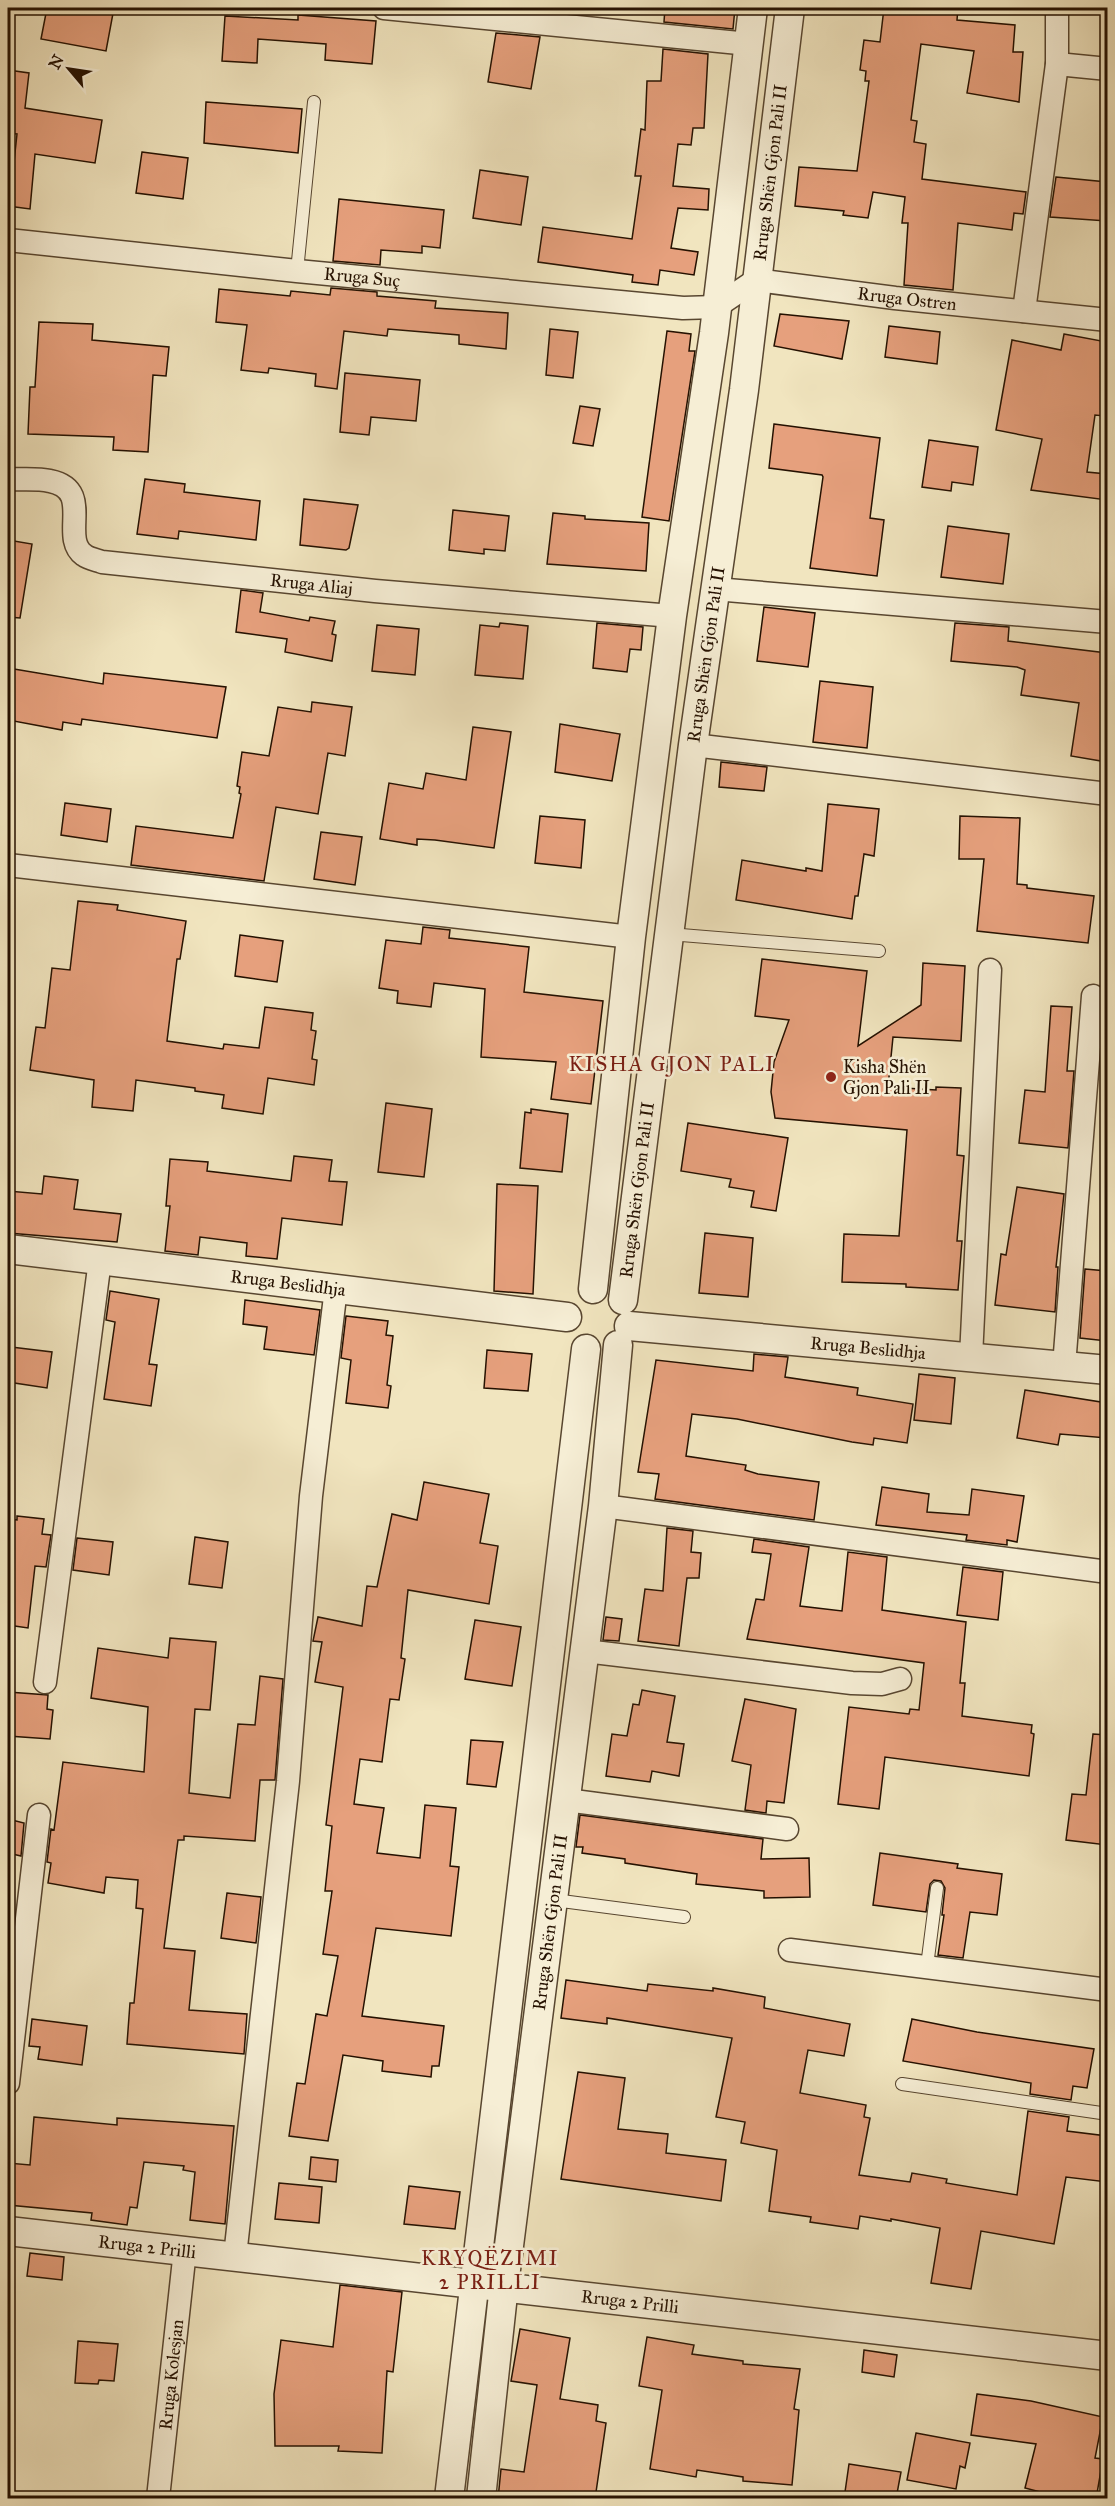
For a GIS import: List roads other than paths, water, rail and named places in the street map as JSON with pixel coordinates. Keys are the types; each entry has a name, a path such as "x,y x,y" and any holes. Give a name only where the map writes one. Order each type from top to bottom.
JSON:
{"street":[{"path":"384,8 748,44"},
{"name":"Rruga Shën Gjon Pali II","path":"593,1289 631,937 672,616 716,307 753,8"},
{"name":"Rruga Shën Gjon Pali II","path":"480,2499 504,2285 603,1506 669,934 693,745 744,390 790,8"},
{"path":"1024,310 1057,64 1057,8"},
{"path":"1057,64 1107,69"},
{"name":"Rruga Suç","path":"8,240 297,271 683,308 716,307"},
{"path":"716,307 756,280"},
{"name":"Rruga Ostren","path":"756,280 895,298 1107,320"},
{"name":"Rruga Aliaj","path":"8,479 52,481 67,490 76,504 73,537 83,555 102,562 352,588 672,616"},
{"path":"715,589 1107,622"},
{"path":"693,745 1107,794"},
{"path":"8,865 631,937"},
{"path":"971,1357 990,970"},
{"path":"1064,1366 1093,996"},
{"name":"Rruga Beslidhja","path":"8,1249 567,1317"},
{"path":"45,1682 100,1260"},
{"path":"235,2256 288,1781 311,1496 336,1288"},
{"path":"593,1289 609,1291 623,1324 603,1351 586,1349 572,1336 567,1317 576,1299 593,1289"},
{"name":"Rruga Beslidhja","path":"623,1324 1107,1370"},
{"name":"Rruga Shën Gjon Pali II","path":"449,2499 586,1349"},
{"path":"603,1506 1107,1572"},
{"path":"585,1652 852,1683 882,1684 900,1679"},
{"path":"566,1800 787,1828"},
{"path":"8,2083 39,1815"},
{"path":"790,1950 1107,1990"},
{"name":"Rruga 2 Prilli","path":"8,2231 504,2285 1107,2356"},
{"name":"Rruga Kolesjan","path":"158,2499 185,2250"}],"lane":[{"path":"297,271 315,102"},
{"path":"669,934 879,951"},
{"path":"927,1966 937,1888"},
{"path":"554,1900 684,1917"},
{"path":"902,2084 1107,2114"}],"place":[{"name":"Kisha Shën Gjon Pali II","path":"831,1077"}],"district":[{"name":"KISHA GJON PALI","path":"672,1064"},
{"name":"KRYQËZIMI 2 PRILLI","path":"490,2270"}]}
